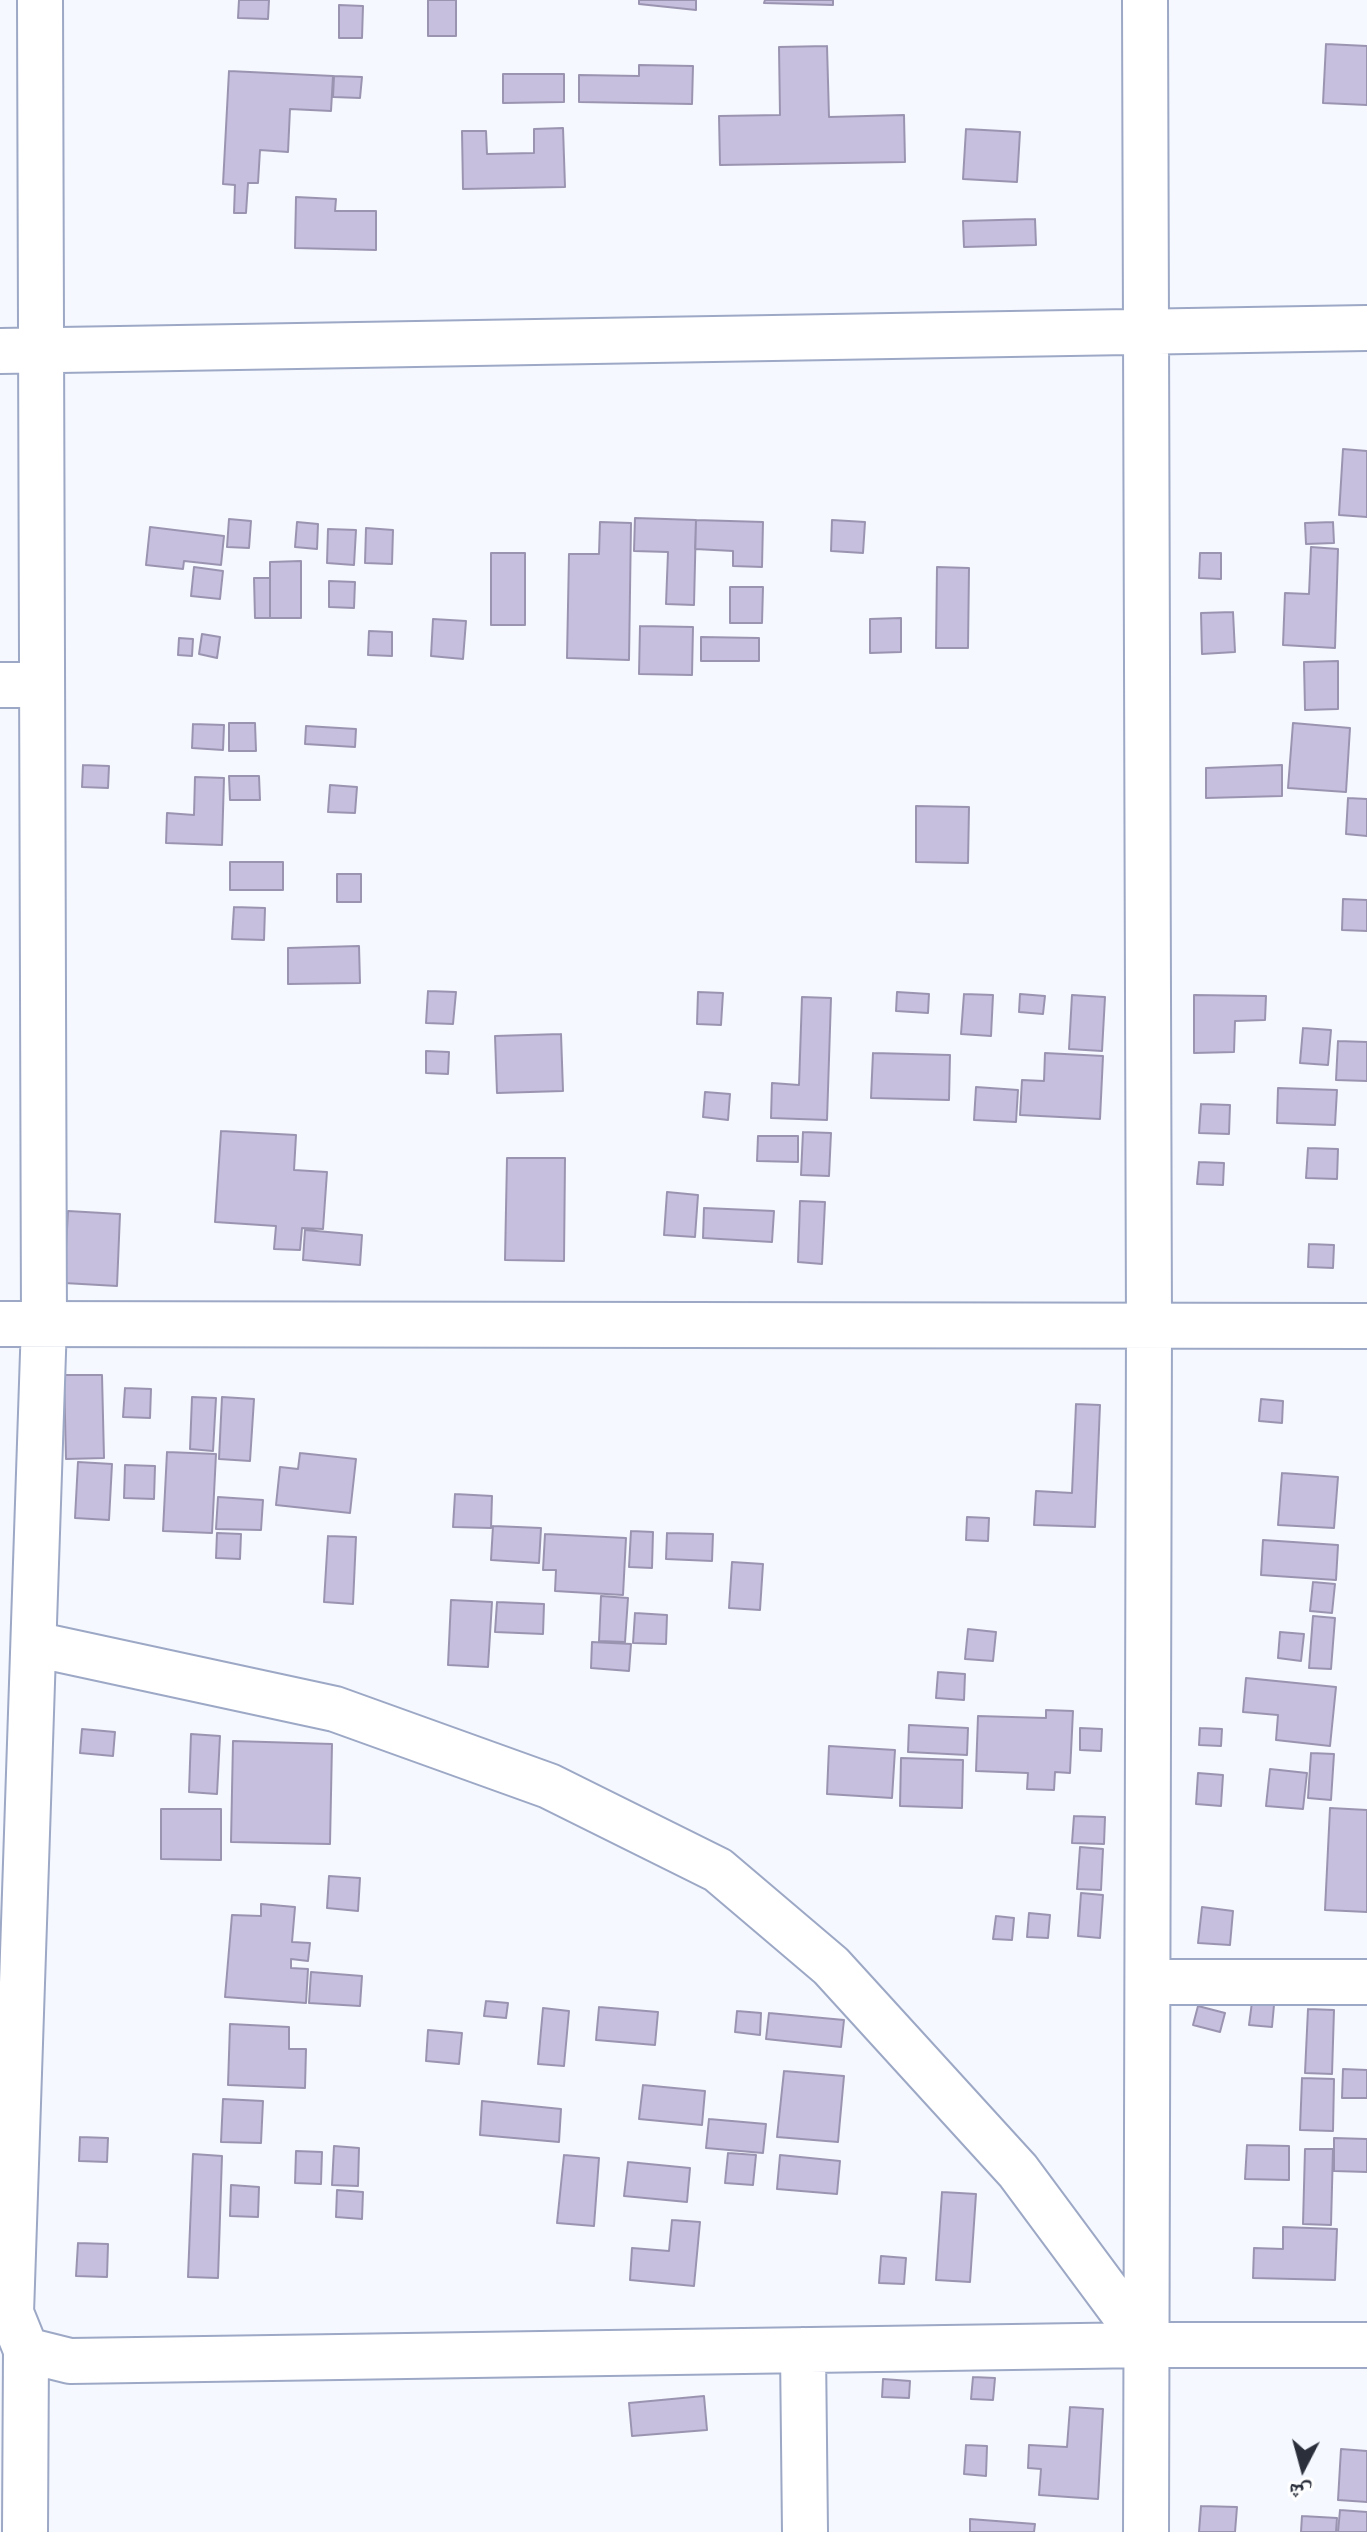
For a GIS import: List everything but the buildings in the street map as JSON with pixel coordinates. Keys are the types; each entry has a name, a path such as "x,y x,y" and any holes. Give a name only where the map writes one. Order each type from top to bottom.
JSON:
{"street":[{"path":"25,2532 13,2439 26,2350 11,2313 16,1702 34,1644 44,1323 21,685 21,351 40,0"},
{"path":"1145,0 1149,1324 1146,2532"},
{"path":"21,351 1367,328"},
{"path":"0,1324 1367,1326"},
{"path":"34,1644 335,1709 549,1786 718,1870 831,1966 1018,2171 1147,2345"},
{"path":"1148,1982 1367,1982"},
{"path":"26,2350 70,2361 1147,2345 1367,2345"},
{"path":"803,2350 805,2532"}]}
